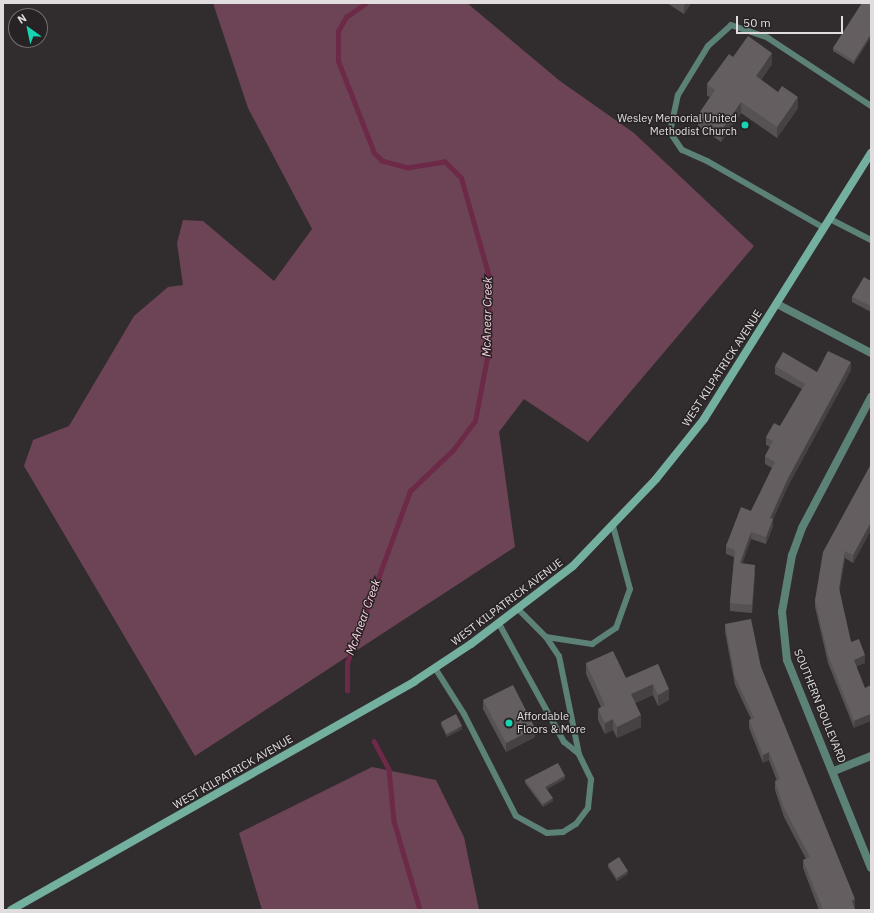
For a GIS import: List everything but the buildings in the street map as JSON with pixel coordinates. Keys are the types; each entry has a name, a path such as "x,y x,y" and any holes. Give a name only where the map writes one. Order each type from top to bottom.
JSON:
{"main road":[{"name":"WEST KILPATRICK AVENUE","path":"11,910 435,668 518,610 573,566 613,526 704,419 871,153"}],"street":[{"path":"777,304 871,353"},
{"name":"SOUTHERN BOULEVARD","path":"871,397 802,528 792,555 782,612 787,660 834,771 871,868"},
{"path":"834,771 871,756"}],"lane":[{"path":"824,228 707,161 682,150 670,132 678,94 708,46 731,24 768,38 871,106"},
{"path":"830,219 871,240"},
{"path":"546,637 592,644 616,628 630,589 613,526"},
{"path":"435,668 464,714 516,816 548,833 563,832 576,824 588,808 591,779 579,754 559,656 546,637 518,610"},
{"path":"498,624 564,742 579,754"}],"shaded area":[{"path":"213,3 467,3 560,81 634,133 754,246 588,442 524,399 499,432 515,547 195,756 24,466 33,440 69,426 134,316 168,287 183,285 177,243 183,220 203,221 274,281 312,229 248,108"},
{"path":"372,767 436,780 464,837 479,910 262,910 239,833"}],"waterway":[{"name":"McAnear Creek","path":"347,691 347,663 410,491 453,450 475,421 488,352 489,277 461,178 445,162 408,168 382,161 374,153 338,61 338,31 346,17 366,3"},
{"name":"McAnear Creek","path":"374,741 389,769 394,821 420,910"}],"place":[{"name":"Wesley Memorial United Methodist Church","path":"745,125"},
{"name":"Affordable Floors & More","path":"509,723"}]}
